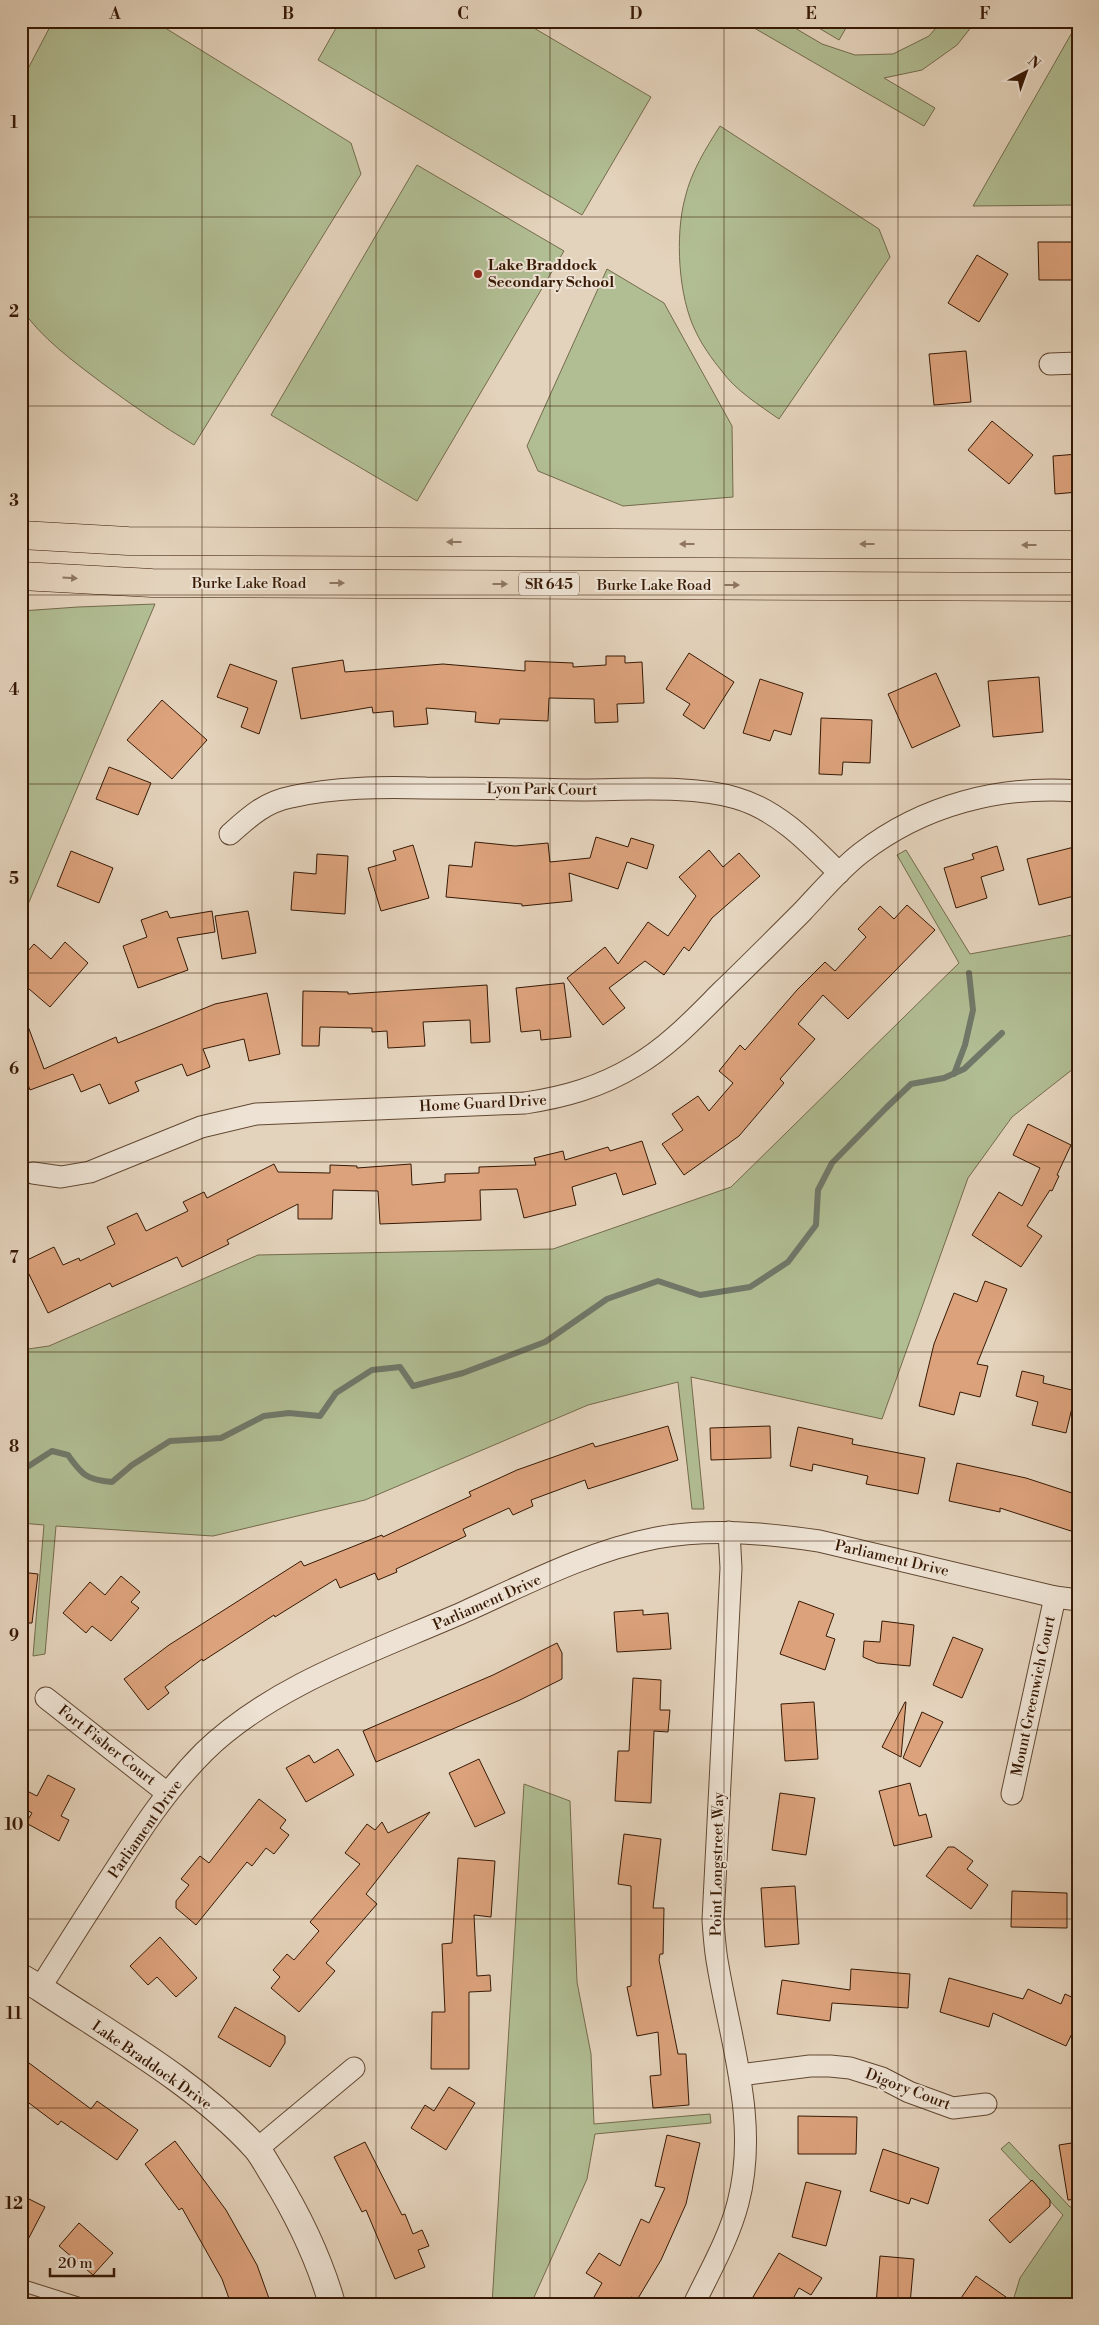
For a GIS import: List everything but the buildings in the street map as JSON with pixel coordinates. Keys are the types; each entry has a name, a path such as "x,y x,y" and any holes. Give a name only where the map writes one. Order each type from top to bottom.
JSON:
{"main road":[{"path":"21,535 128,540 1078,545"},
{"name":"Burke Lake Road","path":"21,576 152,583 1078,587"}],"street":[{"path":"1050,364 1078,364"},
{"name":"Lyon Park Court","path":"230,834 256,810 268,804 289,797 338,789 490,788 695,792 737,799 769,812 805,839 839,873"},
{"name":"Home Guard Drive","path":"33,1173 61,1177 90,1172 201,1127 226,1119 256,1114 525,1103 558,1098 590,1089 636,1066 678,1034 839,873 874,844 933,812 980,796 1028,790 1078,791"},
{"name":"Parliament Drive","path":"31,1983 167,1793 205,1751 236,1725 277,1698 328,1672 606,1551 654,1538 729,1532 780,1535 818,1541 1055,1597 1078,1600"},
{"name":"Point Longstreet Way","path":"694,2304 724,2242 739,2201 745,2166 746,2120 740,2075 717,1964 713,1920 731,1568 729,1532"},
{"name":"Mount Greenwich Court","path":"1012,1794 1055,1597"},
{"name":"Fort Fisher Court","path":"46,1698 167,1793"},
{"name":"Lake Braddock Drive","path":"31,1983 182,2083 224,2117 257,2149 309,2239 332,2304"},
{"name":"Digory Court","path":"740,2075 810,2066 850,2068 882,2078 909,2092 953,2108 986,2104"},
{"path":"257,2149 354,2068"}],"lane":[{"path":"21,2285 78,2303"}],"green space":[{"path":"53,21 154,21 351,143 361,174 194,445 136,407 69,358 38,329 21,308 21,82"},
{"path":"340,21 522,21 651,97 582,215 318,60"},
{"path":"742,21 783,21 822,44 855,55 893,54 929,36 942,21 976,21 957,45 922,70 884,78 935,108 924,126"},
{"path":"807,21 850,21 839,40"},
{"path":"1078,22 1078,205 973,206"},
{"path":"720,126 879,229 890,257 779,419 748,397 727,377 698,337 685,302 679,247 682,213 695,170"},
{"path":"417,165 564,251 417,501 271,415"},
{"path":"607,269 664,303 732,426 733,497 623,506 538,471 527,446"},
{"path":"155,604 29,902 21,915 21,611"},
{"path":"906,850 970,954 1078,934 1078,1065 1012,1117 968,1178 882,1419 691,1377 704,1509 692,1509 678,1382 588,1405 365,1500 213,1536 56,1526 45,1654 33,1656 44,1525 21,1523 21,1350 49,1346 258,1255 553,1249 731,1187 959,963 897,855"},
{"path":"524,1784 570,1801 577,1982 591,2054 594,2124 710,2114 711,2123 595,2134 587,2179 531,2304 492,2304"},
{"path":"1009,2142 1070,2207 1078,2205 1078,2304 1012,2304 1020,2278 1063,2215 1001,2149"}],"waterway":[{"path":"954,1074 965,1045 973,1010 969,973"},
{"path":"21,1471 52,1451 68,1455 81,1472 91,1478 112,1482 132,1465 170,1441 221,1438 264,1416 289,1413 320,1416 336,1393 372,1370 400,1367 413,1386 463,1373 545,1342 607,1299 658,1281 700,1295 750,1287 788,1262 816,1225 818,1190 832,1163 886,1108 911,1084 944,1078 964,1069 1002,1033"}],"place":[{"name":"Lake Braddock Secondary School","path":"478,274"}]}
